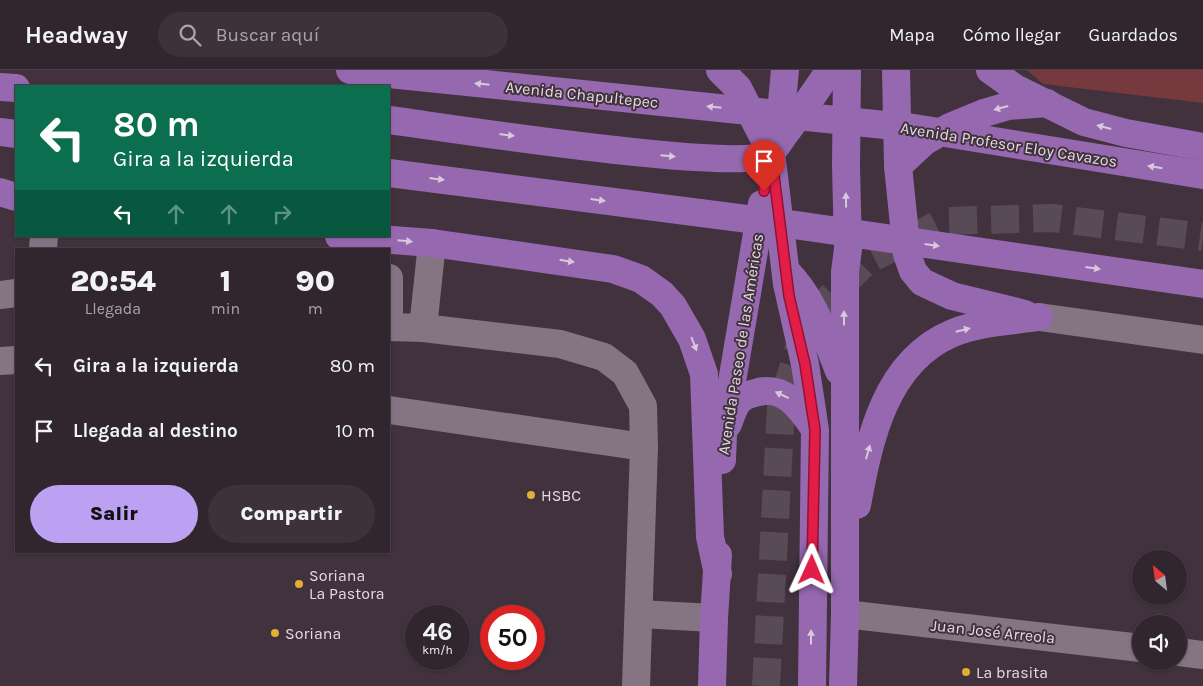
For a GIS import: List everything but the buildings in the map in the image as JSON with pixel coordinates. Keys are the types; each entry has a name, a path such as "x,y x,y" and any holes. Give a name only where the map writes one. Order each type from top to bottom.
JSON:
{"main road":[{"name":"Avenida Chapultepec","path":"350,70 814,118"},
{"path":"720,70 738,88 771,152 791,308 805,364 815,430 811,641 812,686"},
{"name":"Avenida Paseo de las Américas","path":"712,686 723,435 771,152 782,102 786,70"},
{"path":"390,120 668,156 761,157 771,152 808,104 830,70"},
{"path":"843,686 845,614 845,272 840,240 846,166 847,70"},
{"path":"896,70 898,166 907,254 913,271 922,282 952,296 1039,317"},
{"path":"990,70 1016,88 1050,103 1084,122 1126,133 1203,147"},
{"path":"0,87 15,88"},
{"path":"898,166 925,141 950,127 984,113 1008,106 1050,103"},
{"name":"Avenida Profesor Eloy Cavazos","path":"814,118 914,128 1203,175"},
{"path":"0,132 15,134"},
{"path":"390,173 840,240 1203,284"},
{"path":"0,192 15,197"},
{"path":"0,211 15,210"},
{"path":"344,237 375,244 432,243 613,269 641,278 662,294 673,306 692,339 704,374 710,536 718,574"},
{"path":"786,270 800,284 810,301 844,384"},
{"path":"845,569 866,459 874,431 895,384 913,359 933,342 955,332 1039,317"},
{"path":"723,435 738,403 748,395 761,391 774,391 788,397 799,406 815,430"}],"street":[{"path":"423,328 432,243"},
{"path":"0,295 15,293"},
{"path":"1039,317 1203,340"},
{"path":"390,327 423,328 560,344 604,357 624,373 643,406 644,447 636,686"},
{"path":"0,361 15,360"},
{"path":"390,410 644,447"},
{"path":"638,614 714,618"},
{"name":"Juan José Arreola","path":"845,614 1132,647"},
{"path":"1187,653 1203,655"}],"shaded area":[{"path":"1027,70 1203,70 1203,103 1043,84"}],"tunnel":[{"path":"766,686 781,408 807,321 866,261 945,221 1052,218 1203,237"}],"place":[{"name":"HSBC","path":"531,495"},
{"name":"Soriana La Pastora","path":"299,584"},
{"name":"Soriana","path":"275,633"},
{"name":"La brasita","path":"966,672"}],"route":[{"path":"764,191 771,152 789,296 805,364 815,430 812,570"}]}
